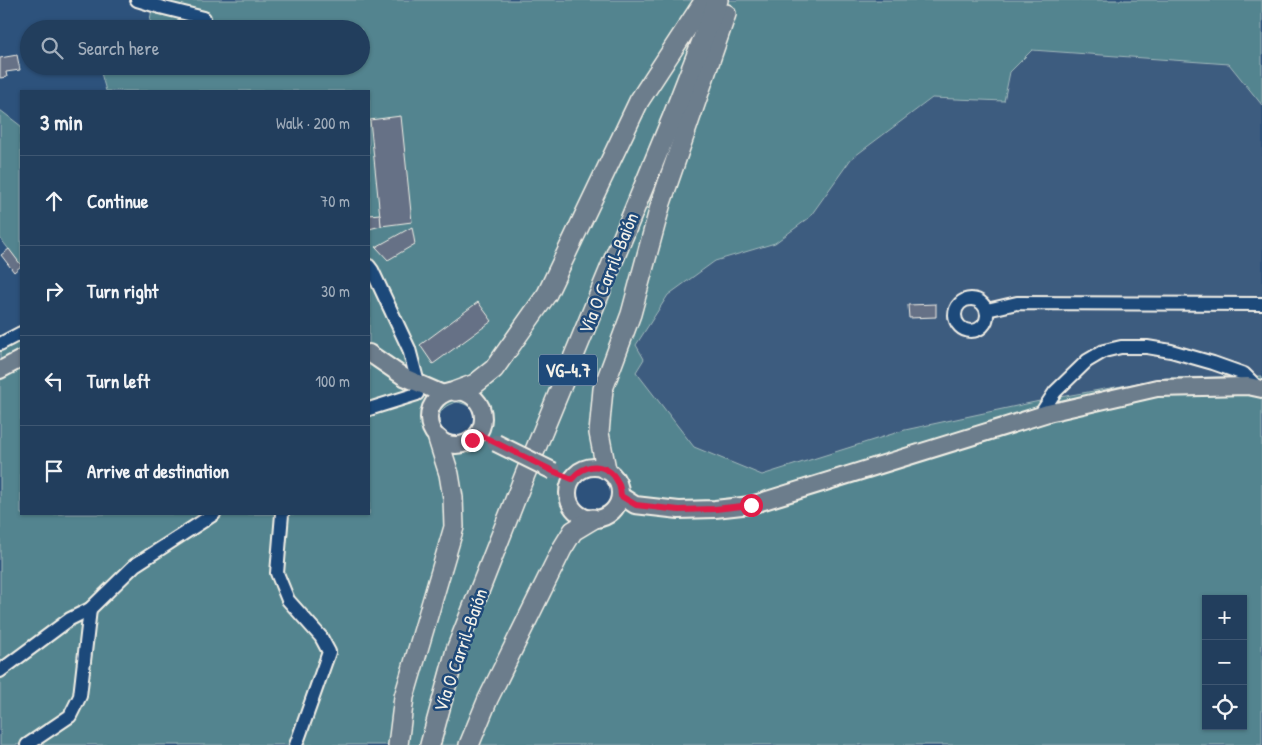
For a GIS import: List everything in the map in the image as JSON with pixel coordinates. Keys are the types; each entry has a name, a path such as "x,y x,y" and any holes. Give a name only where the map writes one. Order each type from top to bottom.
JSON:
{"highway":[{"path":"450,393 475,384 494,369 547,294 639,101 704,0"},
{"name":"Vía O Carril-Baión","path":"430,745 460,641 524,476 672,118 718,0"},
{"path":"606,469 599,434 603,389 631,314 661,203 731,0"},
{"path":"398,745 404,696 454,527 454,498 438,439"},
{"path":"469,745 488,699 562,549 573,531 593,519"}],"main road":[{"path":"370,354 413,384 450,393 464,393 478,403 482,410 483,418 478,434 472,440 455,446 446,444 438,439 432,433 429,425 431,407 436,400 450,393"},
{"path":"0,370 20,360"},
{"path":"413,384 429,416"},
{"path":"621,496 636,505 679,510 751,505 1040,415 1157,388 1248,386 1260,388"},
{"path":"478,434 572,479"},
{"path":"591,466 606,469 618,480 621,496 619,504 608,515 601,518 593,519 578,514 573,508 568,494 572,479 577,473 591,466"}],"street":[{"path":"137,0 204,18"},
{"path":"370,267 409,349 413,384 370,408"},
{"path":"986,310 1016,304 1262,304"},
{"path":"0,344 20,334"},
{"path":"1040,415 1056,392 1087,361 1104,350 1121,347 1147,347 1213,362 1244,374 1260,388"},
{"path":"0,671 70,619 90,609 135,565 212,515"},
{"path":"282,515 277,573 288,600 321,637 329,652 296,745"},
{"path":"27,745 70,716 80,696 90,609"}],"shaded area":[{"path":"1032,50 1229,64 1262,105 1262,376 1166,378 905,430 762,475 694,447 635,372 644,359 636,346 668,295 715,261 775,243 809,218 851,159 933,98 1004,101 1010,72"}],"green space":[{"path":"153,0 1262,0 1262,105 1229,64 1032,50 1010,72 1004,101 932,98 851,159 809,218 775,243 715,261 668,295 636,345 644,359 636,372 694,447 762,475 905,430 1049,399 1166,378 1262,376 1262,745 0,745 0,344 20,334 20,515 370,515 370,90 106,90 102,75 370,75 370,20 150,20","holes":["457,402 467,405 476,416 473,430 466,437 458,439 450,436 443,430 440,414 445,407","593,472 602,475 611,484 612,492 609,501 600,508 592,509 585,507 576,496 578,481"]},
{"path":"0,110 20,125 20,264 0,238"}],"building":[{"path":"17,55 20,70 6,72 7,77 0,78 0,58"},
{"path":"401,116 412,222 381,226 370,120"},
{"path":"380,214 381,226 370,229 370,215"},
{"path":"412,227 415,244 388,260 376,247"},
{"path":"9,249 20,264 20,267 14,272 1,255"},
{"path":"478,302 492,321 433,364 420,345"},
{"path":"936,304 936,317 909,318 908,305"}],"route":[{"path":"472,440 478,434 572,479 577,473 591,466 606,469 618,480 621,496 636,505 679,510 751,505"}]}
